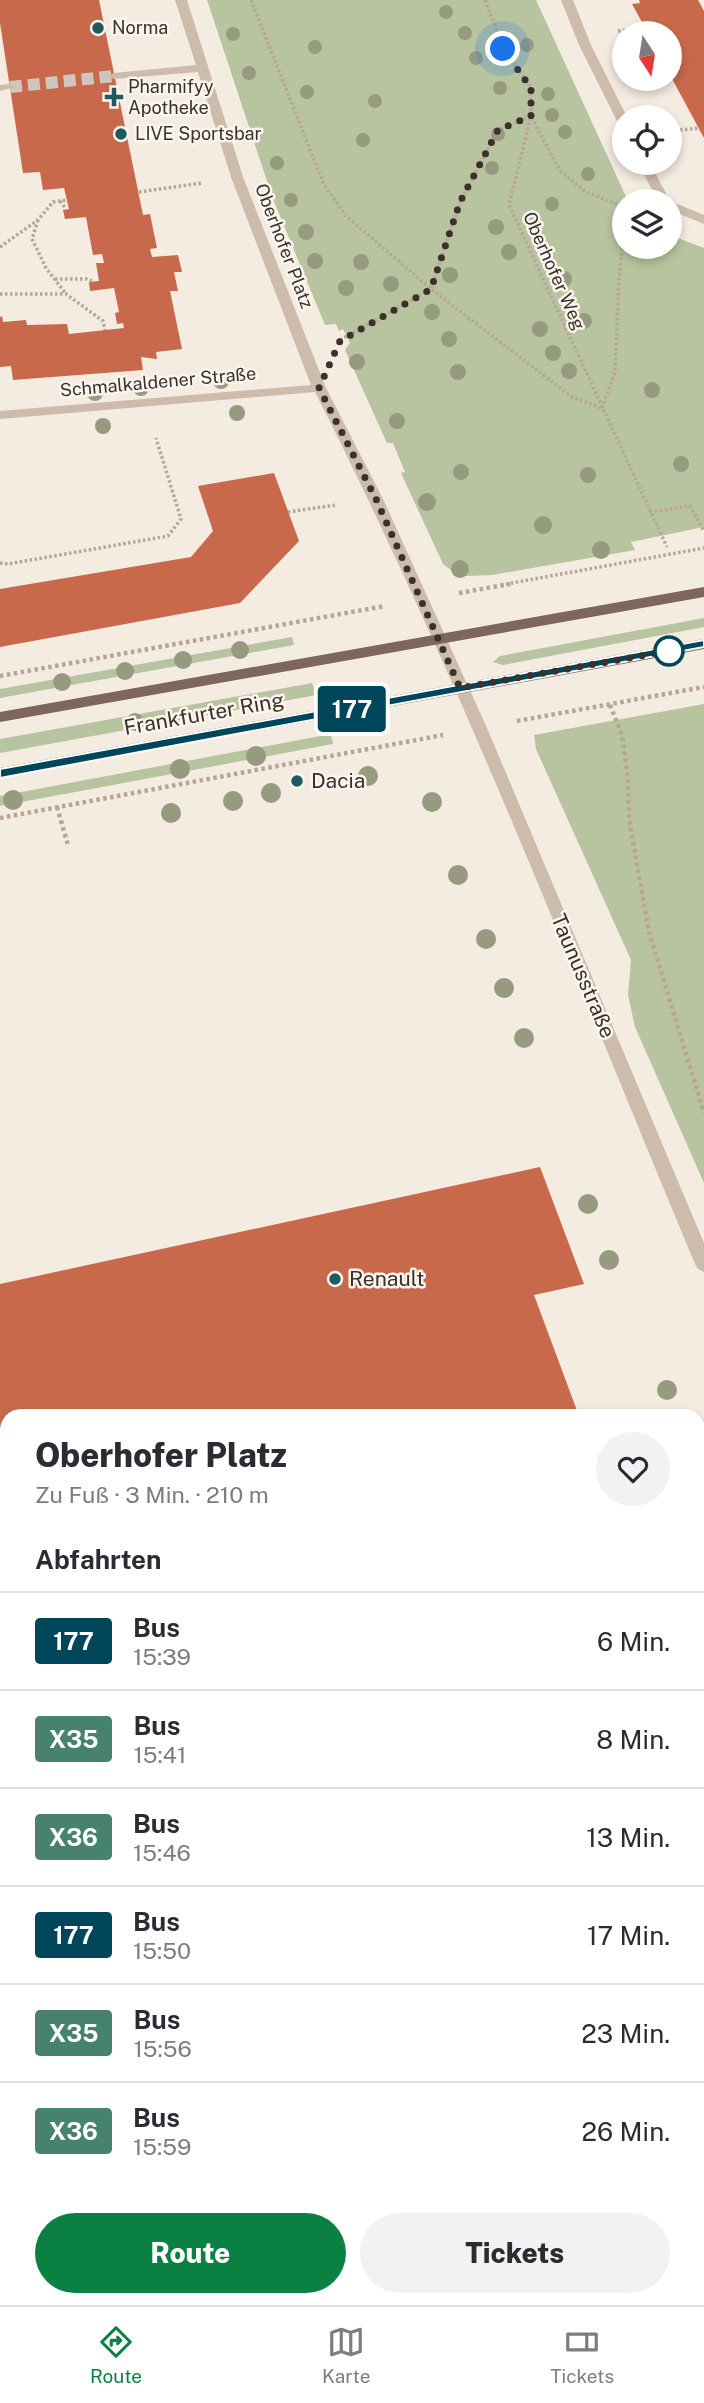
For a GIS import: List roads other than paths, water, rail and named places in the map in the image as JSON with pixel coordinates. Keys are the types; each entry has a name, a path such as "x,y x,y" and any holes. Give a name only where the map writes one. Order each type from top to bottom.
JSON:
{"main road":[{"name":"Frankfurter Ring","path":"0,717 704,593"},
{"name":"Frankfurter Ring","path":"0,773 704,644"}],"street":[{"name":"Oberhofer Platz","path":"181,0 237,177 319,388 376,499 460,688"},
{"path":"567,0 585,45 615,105"},
{"path":"114,76 201,68"},
{"path":"682,210 704,220"},
{"name":"Schmalkaldener Straße","path":"0,415 319,388"},
{"name":"Taunusstraße","path":"460,688 704,1264"}],"tunnel":[{"path":"10,87 114,76"}],"place":[{"name":"Norma","path":"98,28"},
{"name":"Pharmifyy Apotheke","path":"114,97"},
{"name":"LIVE Sportsbar","path":"121,134"},
{"name":"Dacia","path":"297,781"},
{"name":"Renault","path":"335,1279"}]}
